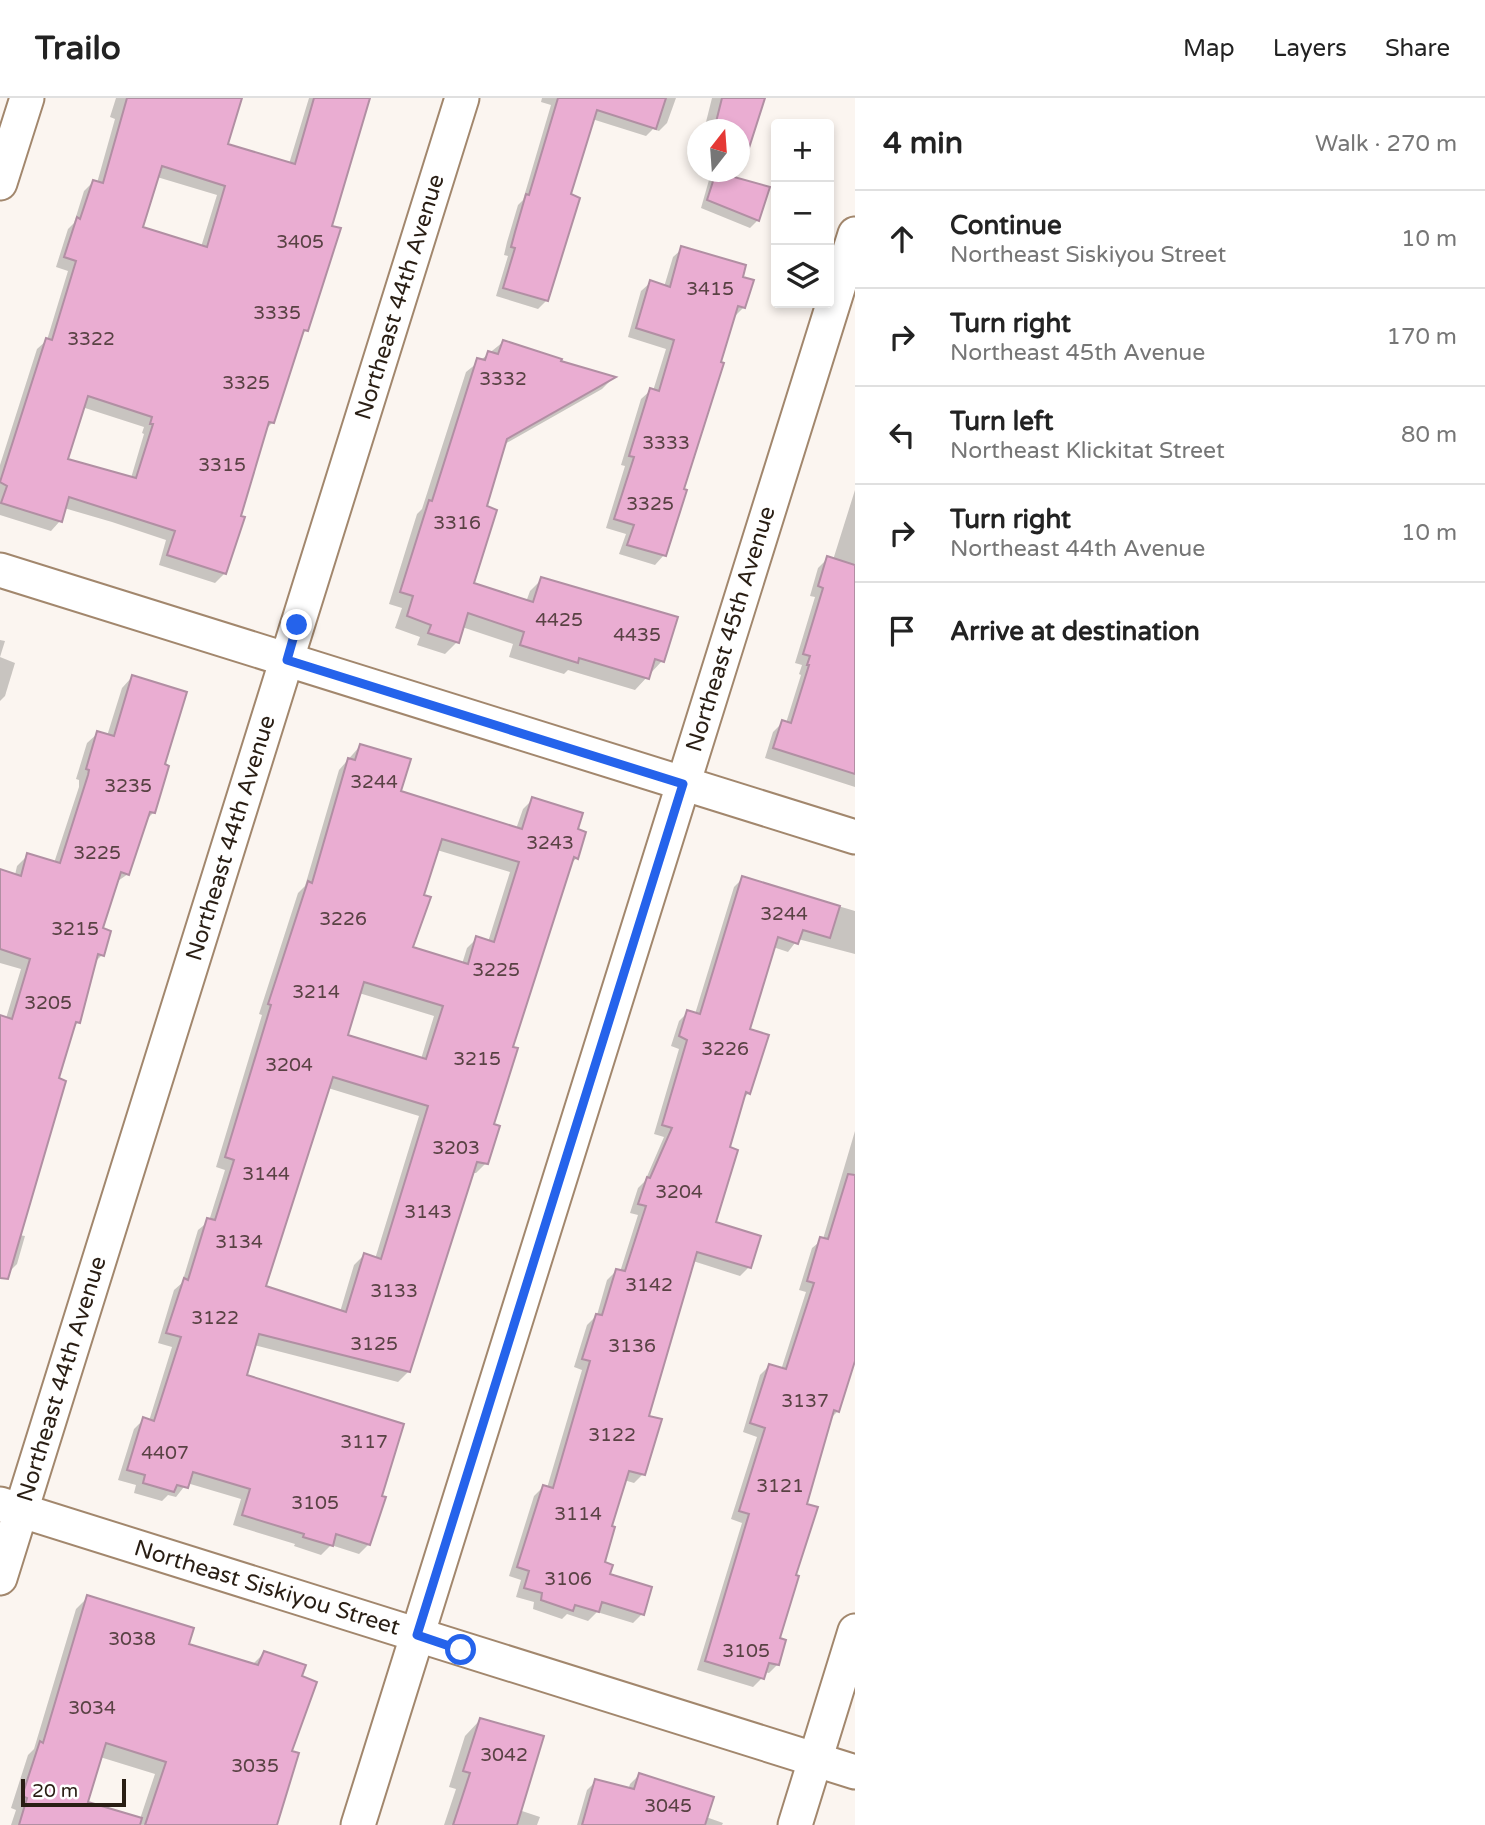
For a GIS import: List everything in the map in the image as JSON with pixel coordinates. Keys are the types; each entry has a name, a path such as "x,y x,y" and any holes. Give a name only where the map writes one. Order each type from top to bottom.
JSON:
{"street":[{"path":"0,183 27,98"},
{"name":"Northeast 44th Avenue","path":"0,1578 11,1507 287,660 462,98"},
{"name":"Northeast 45th Avenue","path":"358,1825 855,234"},
{"path":"0,570 855,837"},
{"name":"Northeast Siskiyou Street","path":"11,1507 855,1772"},
{"path":"794,1825 855,1631"}],"building":[{"path":"127,98 242,98 228,144 295,164 314,98 370,98 332,226 341,228 308,331 304,330 274,423 269,422 241,516 245,517 226,574 167,555 175,531 69,497 62,522 1,503 7,486 0,482 46,338 52,340 76,261 64,257 93,180 103,183","holes":["162,166 225,186 207,247 143,227","88,396 152,417 150,424 153,424 136,478 68,459"]},
{"path":"558,98 666,98 656,129 597,110 571,194 580,198 548,301 503,288 515,248 511,247 526,194 529,195"},
{"path":"722,98 765,98 750,145 750,119 717,119"},
{"path":"750,181 770,187 759,221 707,200 713,182"},
{"path":"681,246 746,265 743,277 754,280 745,308 738,306 721,362 724,363 666,556 627,545 634,525 614,519 634,457 629,456 650,388 659,391 674,340 636,328 650,280 670,287"},
{"path":"503,340 616,377 507,439 487,506 497,510 474,583 533,602 541,577 678,617 664,662 655,659 649,679 579,658 578,663 520,645 524,632 468,613 459,643 428,633 431,625 407,616 413,596 400,592 477,358 485,360 488,351 498,354"},
{"path":"827,556 855,565 855,774 773,748 782,720 791,723 809,665 810,656 803,654 823,588 818,586"},
{"path":"132,675 187,692 165,764 169,766 155,813 150,812 129,875 121,872 103,928 111,931 104,956 98,954 80,1023 76,1022 59,1078 66,1081 8,1279 0,1278 0,1015 12,1019 30,959 0,949 0,869 21,876 27,853 60,863 88,775 89,770 86,769 97,731 114,736"},
{"path":"360,744 411,759 401,791 522,829 532,797 583,813 578,829 586,832 578,859 574,857 513,1047 518,1048 494,1124 500,1126 488,1164 477,1162 410,1372 259,1334 247,1375 404,1424 382,1496 386,1497 370,1545 336,1534 333,1546 242,1515 250,1489 193,1472 188,1488 177,1485 174,1492 143,1483 145,1475 127,1470 143,1417 154,1421 181,1337 166,1333 184,1278 188,1280 207,1218 215,1220 234,1160 225,1157 271,1005 268,1004 308,881 312,883 348,758 355,760","holes":["442,839 519,862 494,942 476,936 468,964 413,947 431,897 424,895","364,982 443,1006 426,1059 348,1035","333,1077 428,1106 381,1259 364,1253 346,1312 266,1286"]},
{"path":"742,876 840,906 830,938 803,930 798,944 778,937 750,1029 769,1035 750,1094 746,1092 730,1147 738,1150 716,1222 761,1236 751,1268 697,1252 649,1416 662,1419 645,1475 629,1471 612,1526 615,1527 605,1562 613,1565 610,1574 652,1587 644,1615 602,1602 599,1612 575,1605 573,1611 541,1600 542,1593 524,1588 529,1571 517,1567 543,1485 553,1488 590,1361 582,1359 596,1314 602,1315 616,1269 625,1271 646,1206 638,1204 647,1177 650,1178 672,1128 662,1125 687,1040 679,1036 687,1010 700,1014"},
{"path":"848,1174 855,1175 855,1361 839,1412 834,1410 807,1504 818,1507 796,1575 799,1576 780,1638 786,1640 779,1665 769,1663 764,1679 705,1661 749,1514 739,1511 765,1428 750,1423 769,1364 786,1369 814,1283 807,1281 820,1237 828,1239"},
{"path":"87,1595 194,1628 189,1644 258,1665 264,1651 306,1665 302,1676 317,1682 292,1751 299,1753 277,1825 145,1825 166,1762 106,1743 88,1802 142,1818 140,1825 19,1825 27,1798 22,1796 40,1741 43,1743"},
{"path":"480,1718 544,1736 517,1825 453,1825 470,1773 463,1771"},
{"path":"639,1773 714,1797 705,1825 582,1825 595,1779 634,1789"}],"route":[{"path":"297,625 287,660 683,784 417,1635 461,1650"}]}
